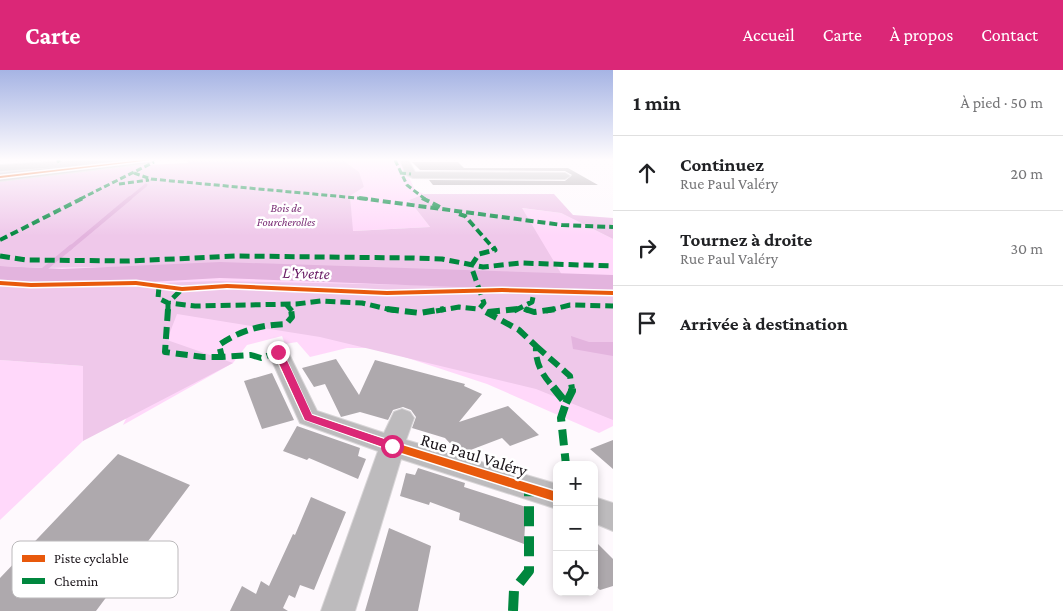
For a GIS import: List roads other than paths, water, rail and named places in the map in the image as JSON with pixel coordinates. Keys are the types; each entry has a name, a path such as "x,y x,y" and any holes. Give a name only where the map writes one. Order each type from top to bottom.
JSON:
{"street":[{"name":"Rue Paul Valéry","path":"278,352 308,417 392,446 553,496"},
{"path":"338,611 402,418"},
{"path":"598,511 613,517"}],"waterway":[{"path":"129,199 146,185"},
{"path":"69,249 130,198"},
{"path":"36,276 71,247"},
{"name":"L'Yvette","path":"0,274 62,278 220,270 613,284"}],"park label":[{"name":"Bois de Fourcherolles","path":"286,215"}]}
